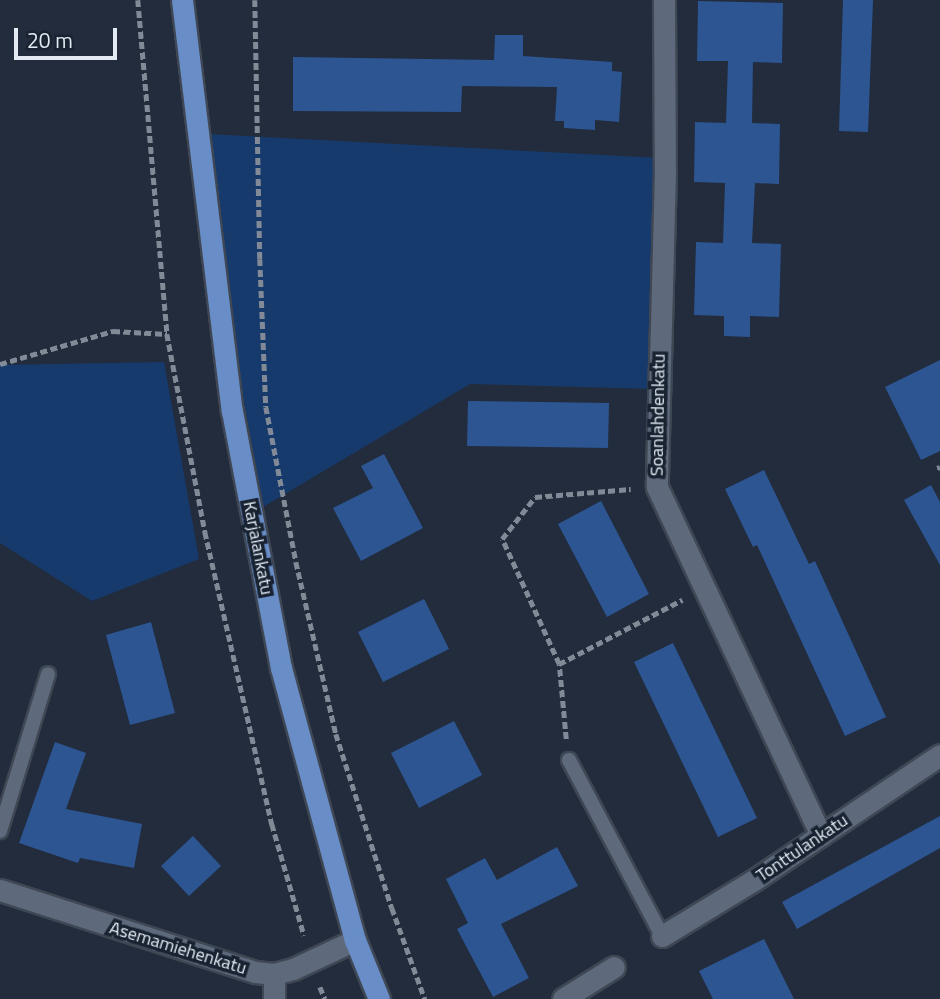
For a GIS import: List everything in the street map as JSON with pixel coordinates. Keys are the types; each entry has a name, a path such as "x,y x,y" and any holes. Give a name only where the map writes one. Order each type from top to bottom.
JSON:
{"main road":[{"name":"Karjalankatu","path":"182,0 232,411 281,668 355,940 379,999"},
{"name":"Karjalankatu","path":"191,86 195,0"}],"street":[{"name":"Soanlahdenkatu","path":"664,0 664,171 657,486 703,589 821,835"},
{"name":"Tonttulankatu","path":"662,936 821,835 940,755"},
{"name":"Asemamiehenkatu","path":"0,890 255,972 274,974"},
{"path":"274,999 274,974 311,961 355,940"},
{"path":"563,999 614,967"}],"lane":[{"path":"0,831 48,674"},
{"path":"569,760 662,936"}],"path":[{"path":"138,0 167,334 211,558 272,824 311,961 325,999"},
{"path":"255,0 266,407 296,562 336,734 391,908 425,999"},
{"path":"0,364 113,331 167,334"},
{"path":"569,760 559,664 502,539 535,497 657,486"},
{"path":"559,664 703,589"}],"shaded area":[{"path":"209,134 660,158 654,389 470,384 263,507 237,363"},
{"path":"164,362 199,559 92,601 0,543 0,365"}],"building":[{"path":"843,0 873,0 868,132 839,131"},
{"path":"698,1 783,3 782,63 753,62 752,123 780,124 779,184 755,183 752,243 781,244 779,317 750,316 750,337 724,336 724,316 694,315 696,242 723,243 725,183 694,182 695,122 726,123 728,61 697,61"},
{"path":"495,35 523,35 523,56 612,62 612,71 622,72 619,122 595,120 595,130 564,128 564,121 555,121 557,87 462,86 461,112 293,111 293,57 494,60"},
{"path":"940,360 940,451 921,460 885,387"},
{"path":"468,401 609,403 608,448 467,446"},
{"path":"384,454 423,528 361,561 333,508 373,488 361,466"},
{"path":"764,470 809,564 815,561 886,717 845,736 757,545 753,547 725,489"},
{"path":"931,485 940,502 940,565 904,500"},
{"path":"601,501 649,594 607,617 558,524"},
{"path":"424,599 449,649 383,682 358,632"},
{"path":"151,622 175,713 130,725 106,635"},
{"path":"673,643 757,818 718,837 634,662"},
{"path":"454,721 482,775 419,808 391,753"},
{"path":"55,742 86,753 66,809 142,824 134,868 80,858 78,863 19,843"},
{"path":"940,816 940,848 797,929 782,902"},
{"path":"193,836 221,866 189,896 161,866"},
{"path":"557,847 578,886 501,924 529,978 493,997 457,929 468,923 446,879 485,858 497,880"},
{"path":"764,939 794,999 713,999 699,971"}]}
